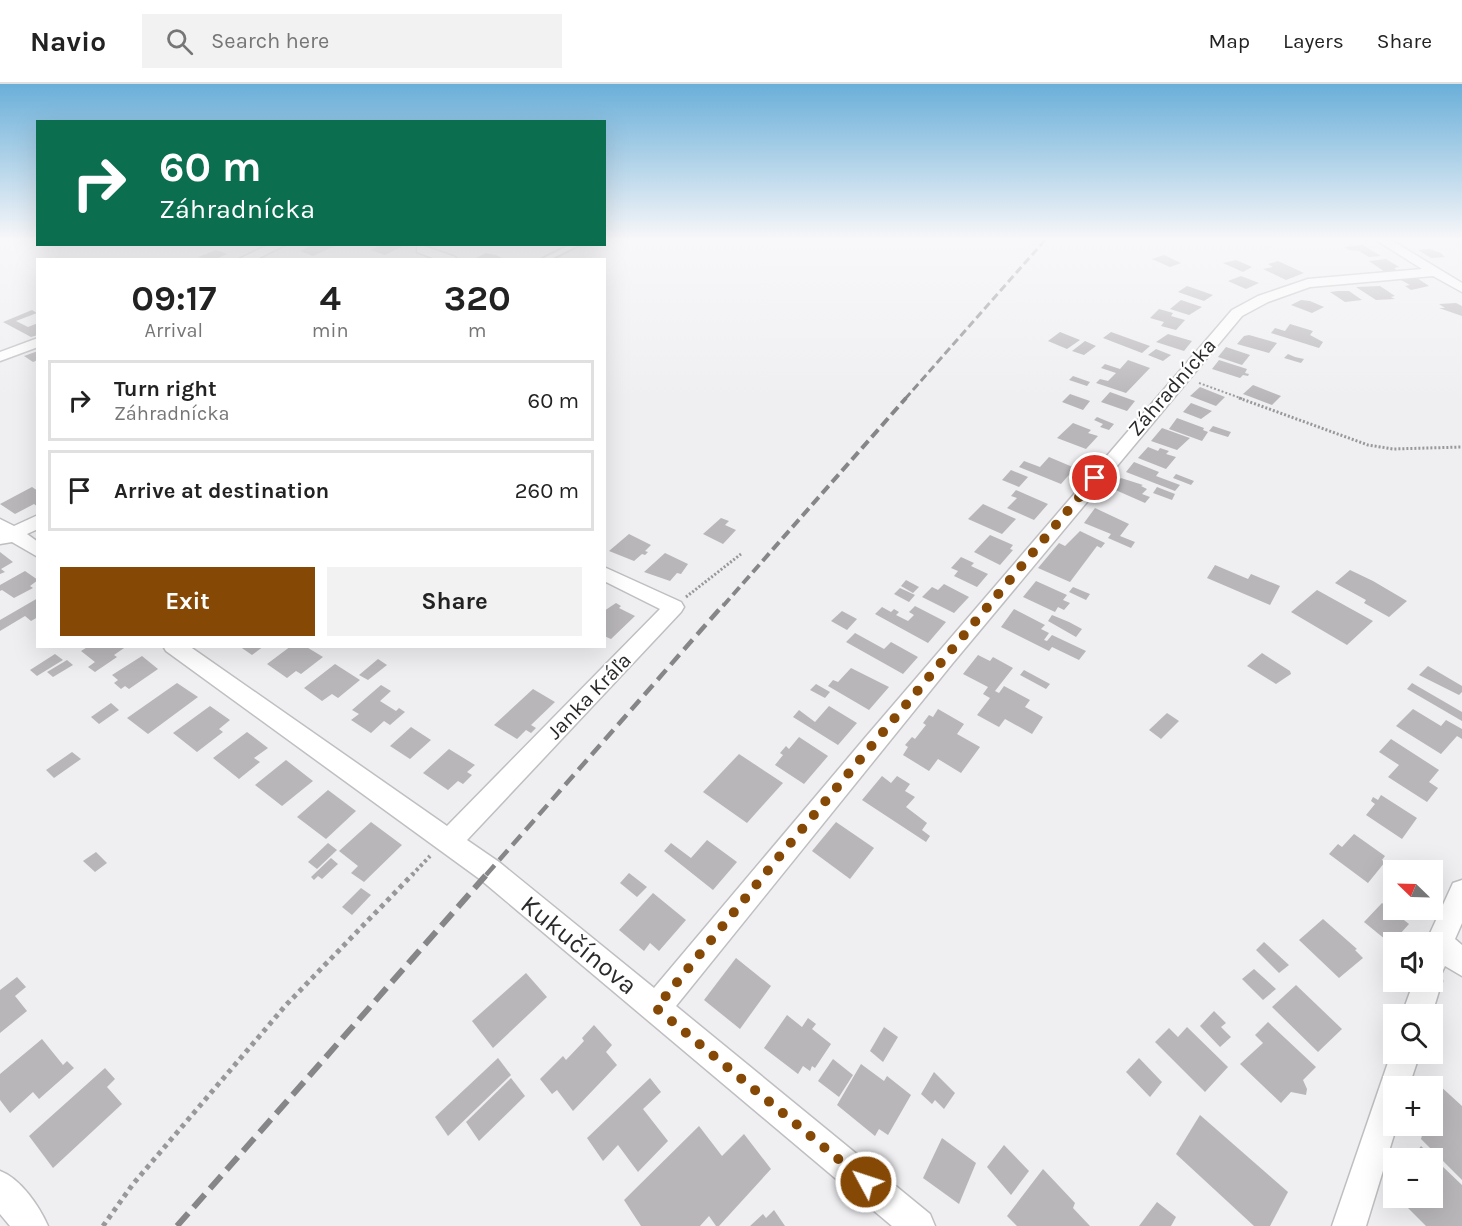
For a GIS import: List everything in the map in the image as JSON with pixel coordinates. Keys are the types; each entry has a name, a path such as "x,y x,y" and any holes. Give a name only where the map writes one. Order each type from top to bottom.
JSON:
{"street":[{"name":"Záhradnícka","path":"656,1008 778,858 1237,313 1279,293"},
{"path":"0,357 36,343"},
{"path":"4,533 36,522"},
{"path":"4,533 36,550"},
{"path":"606,574 674,607"},
{"name":"Janka Kráľa","path":"450,841 674,607"},
{"path":"176,648 450,841"},
{"name":"Kukučínova","path":"450,841 490,871 918,1226"},
{"path":"1443,938 1462,892"},
{"path":"1443,957 1462,962"},
{"path":"1349,1226 1383,1121"},
{"path":"0,1187 31,1226"}],"path":[{"path":"1182,377 1368,445 1393,449 1462,447"},
{"path":"674,607 741,554"},
{"path":"103,1226 133,1184 286,1005 434,852 450,841"}],"building":[{"path":"1182,293 1213,295 1204,301"},
{"path":"1332,293 1352,293 1362,300 1345,302"},
{"path":"1366,293 1391,293 1395,296 1391,297 1395,299 1376,300"},
{"path":"1181,300 1202,307 1189,315 1170,309"},
{"path":"1301,300 1324,307 1312,313 1291,305"},
{"path":"1456,303 1462,306 1462,316 1439,308 1445,308 1439,304"},
{"path":"1159,309 1185,320 1176,330 1161,326 1164,322 1150,318"},
{"path":"32,310 36,313 16,321 28,327 36,324 36,336 31,337 3,322"},
{"path":"1290,324 1313,331 1310,335 1323,342 1319,348 1271,333 1275,328 1285,331"},
{"path":"1060,332 1080,340 1067,349 1048,341"},
{"path":"1111,332 1150,346 1142,353 1103,338"},
{"path":"1168,334 1192,341 1184,351 1156,342"},
{"path":"1249,335 1277,343 1269,353 1237,344 1244,336"},
{"path":"1085,341 1096,346 1084,355 1072,351"},
{"path":"1226,347 1250,355 1242,365 1218,357"},
{"path":"1156,349 1171,355 1163,361 1148,355"},
{"path":"36,352 36,361 33,362 24,356"},
{"path":"1288,354 1304,359 1301,363 1284,358"},
{"path":"1128,360 1150,368 1126,393 1096,383 1100,379 1108,381 1116,373 1101,368 1105,364 1120,369"},
{"path":"1219,360 1247,369 1245,373 1249,374 1248,376 1243,375 1240,378 1212,369"},
{"path":"1073,376 1090,382 1087,386 1069,380"},
{"path":"1253,385 1281,396 1272,405 1243,394"},
{"path":"1200,387 1225,397 1216,406 1190,396"},
{"path":"1110,392 1135,401 1127,411 1101,402"},
{"path":"1070,394 1090,401 1083,410 1062,402"},
{"path":"1191,403 1212,411 1201,419 1183,412"},
{"path":"1097,417 1114,424 1109,430 1100,427 1103,424 1094,420"},
{"path":"1177,418 1204,428 1203,430 1208,432 1202,441 1169,429"},
{"path":"1073,423 1091,430 1088,433 1098,436 1086,449 1057,438"},
{"path":"1213,426 1231,432 1228,437 1209,431"},
{"path":"1162,428 1190,438 1177,450 1151,441"},
{"path":"1148,447 1158,451 1160,448 1169,451 1166,454 1176,457 1166,469 1138,458"},
{"path":"1049,457 1075,468 1061,484 1019,467 1024,461 1040,467"},
{"path":"1134,462 1159,472 1156,476 1180,485 1175,491 1126,472"},
{"path":"1011,470 1028,477 1019,487 1002,480"},
{"path":"1176,474 1194,481 1191,485 1173,478"},
{"path":"1121,478 1143,485 1141,486 1147,489 1142,494 1150,497 1145,503 1111,488"},
{"path":"32,487 36,490 36,506 34,504 15,514 0,504"},
{"path":"1157,487 1175,494 1172,500 1153,493"},
{"path":"1016,490 1048,504 1034,520 1007,508 1017,498 1011,496"},
{"path":"983,504 1016,519 1002,534 968,519"},
{"path":"1095,508 1129,524 1120,536 1135,542 1131,548 1108,538 1111,534 1084,523"},
{"path":"721,518 729,521 725,525 736,530 723,544 703,534"},
{"path":"1080,531 1105,543 1101,548 1097,546 1070,582 1038,568 1059,543 1065,546"},
{"path":"629,534 651,545 645,551 648,552 645,555 642,554 634,561 609,551"},
{"path":"990,535 1013,545 1010,549 1013,550 1000,565 974,552"},
{"path":"0,552 13,562 1,569 5,572 0,574"},
{"path":"665,553 688,564 681,574 677,573 670,581 644,572"},
{"path":"961,557 974,563 971,566 988,574 977,587 954,576 958,571 951,568"},
{"path":"1215,565 1248,579 1251,574 1280,586 1270,605 1207,578"},
{"path":"1350,570 1407,601 1389,617 1364,603 1366,600 1335,583"},
{"path":"25,571 36,579 36,582 30,586 33,588 14,598 0,591 0,585"},
{"path":"906,580 919,587 913,593 901,586"},
{"path":"1036,581 1067,595 1063,600 1070,603 1064,610 1058,607 1055,612 1023,597"},
{"path":"944,584 969,597 954,613 922,597 932,587 938,590"},
{"path":"1073,587 1090,594 1086,600 1069,592"},
{"path":"900,588 915,595 909,602 894,594"},
{"path":"1317,590 1373,621 1347,645 1291,612"},
{"path":"36,599 36,618 31,621 25,616 0,631 0,620"},
{"path":"616,603 621,606 619,608 635,616 611,639 606,637 606,610"},
{"path":"915,606 946,622 928,643 875,614 882,607 891,612 894,609 899,612 896,615 908,621 914,615 909,612"},
{"path":"1014,609 1045,625 1041,629 1049,633 1044,640 1047,641 1052,635 1086,651 1079,660 1052,647 1049,651 1001,627"},
{"path":"842,611 857,619 847,630 831,621"},
{"path":"1052,615 1082,629 1076,637 1048,621"},
{"path":"855,633 884,649 891,642 918,657 903,674 846,642"},
{"path":"86,648 124,648 114,655 117,657 95,672 88,667 95,662 81,651"},
{"path":"242,648 261,648 252,655"},
{"path":"288,648 308,648 323,657 301,674 296,671 287,678 267,664"},
{"path":"1262,653 1290,671 1291,674 1276,684 1247,666"},
{"path":"55,654 63,660 37,676 30,670"},
{"path":"978,655 990,661 993,657 1013,668 995,691 999,693 1004,686 1030,700 1025,707 1043,717 1032,734 1005,719 999,727 977,715 990,698 983,694 988,687 963,674"},
{"path":"142,656 158,669 129,689 125,686 121,689 114,683 118,680 112,675"},
{"path":"378,659 387,665 368,680 359,675"},
{"path":"67,660 73,665 53,677 47,672"},
{"path":"335,664 360,680 338,698 332,694 322,701 304,688"},
{"path":"1428,666 1462,686 1462,692 1459,695 1419,675"},
{"path":"851,668 889,687 869,710 828,686 833,680 838,682"},
{"path":"1024,670 1050,684 1046,689 1020,675"},
{"path":"177,683 198,697 148,734 127,718"},
{"path":"1412,683 1462,712 1462,721 1407,689"},
{"path":"816,684 830,692 825,698 810,690"},
{"path":"381,685 391,691 380,701 396,711 399,708 405,712 390,725 384,721 371,733 351,720 359,714 352,710"},
{"path":"533,689 555,702 531,725 536,728 531,733 526,730 517,739 494,725"},
{"path":"111,703 119,710 99,724 91,717"},
{"path":"210,706 230,720 219,729 223,732 197,752 173,733"},
{"path":"829,706 857,723 838,745 793,717 799,710 815,722"},
{"path":"938,709 964,724 957,734 980,747 961,773 938,759 929,771 903,755 908,747 905,745 912,737 915,739 926,725 923,723 929,715 933,717"},
{"path":"1413,709 1441,726 1446,720 1462,729 1462,739 1457,736 1441,754 1396,726"},
{"path":"1167,713 1179,721 1161,739 1149,730"},
{"path":"411,727 431,740 410,759 390,746"},
{"path":"247,732 268,748 254,758 260,762 239,779 213,758"},
{"path":"799,737 828,756 804,784 775,765 783,755 780,753 786,746 789,749"},
{"path":"1391,739 1439,770 1429,782 1438,788 1427,802 1388,777 1399,765 1379,752"},
{"path":"449,749 475,765 467,772 472,775 463,784 458,781 448,790 423,773"},
{"path":"72,752 81,759 54,778 46,770"},
{"path":"739,754 783,783 747,823 703,792"},
{"path":"286,760 313,781 282,806 255,785"},
{"path":"882,776 891,783 897,776 910,784 905,791 915,797 906,807 927,823 922,830 930,836 926,842 862,800"},
{"path":"328,790 356,811 326,839 297,817"},
{"path":"1381,795 1417,818 1402,839 1366,815 1375,804 1371,801 1373,797 1378,800"},
{"path":"371,822 402,845 364,882 351,873 358,866 339,851"},
{"path":"836,822 874,848 850,879 812,851"},
{"path":"1354,834 1385,856 1382,860 1383,864 1368,883 1329,854 1338,844 1342,847"},
{"path":"707,840 737,862 713,890 664,851 671,843 691,858"},
{"path":"328,843 337,850 317,869 308,862"},
{"path":"96,852 107,863 95,872 83,861"},
{"path":"331,858 338,864 322,879 318,876 314,880 311,877"},
{"path":"629,873 647,887 637,897 620,883"},
{"path":"361,888 371,895 352,915 342,907"},
{"path":"653,893 686,920 659,951 650,943 644,951 619,930"},
{"path":"1382,903 1383,920 1404,920 1409,924 1402,932 1383,932 1383,937 1364,922"},
{"path":"1323,919 1357,949 1355,950 1363,958 1339,978 1299,940"},
{"path":"1264,942 1289,965 1279,973 1256,950"},
{"path":"736,958 771,986 740,1029 704,1000"},
{"path":"1254,969 1276,989 1263,1000 1242,979"},
{"path":"526,973 547,997 493,1048 472,1021"},
{"path":"17,977 26,987 15,996 27,1011 0,1033 0,990"},
{"path":"1296,985 1342,1029 1318,1052 1272,1007"},
{"path":"1214,1011 1226,1023 1221,1027 1231,1037 1220,1047 1200,1026"},
{"path":"787,1015 802,1027 808,1018 816,1024 812,1029 831,1044 815,1068 812,1066 810,1071 803,1066 798,1074 764,1048"},
{"path":"1268,1022 1316,1067 1303,1080 1307,1089 1306,1095 1291,1092 1281,1103 1240,1064 1263,1043 1255,1035"},
{"path":"594,1025 612,1045 606,1052 617,1065 573,1111 557,1090 552,1094 540,1079 563,1056 566,1060 584,1041 582,1038"},
{"path":"884,1027 898,1037 883,1062 870,1051"},
{"path":"1187,1027 1228,1067 1205,1092 1155,1042 1169,1028 1178,1037"},
{"path":"42,1039 63,1065 67,1061 74,1068 39,1099 33,1092 10,1113 0,1100 0,1074"},
{"path":"498,1058 511,1075 448,1136 435,1117"},
{"path":"1139,1058 1162,1082 1150,1097 1126,1072"},
{"path":"833,1059 853,1075 839,1097 818,1081"},
{"path":"861,1064 884,1081 887,1076 911,1095 888,1135 879,1129 875,1136 837,1105"},
{"path":"105,1068 115,1079 107,1087 122,1104 53,1168 29,1136"},
{"path":"934,1072 955,1093 944,1109 935,1100 932,1104 921,1094"},
{"path":"511,1078 525,1096 479,1141 466,1122"},
{"path":"650,1078 661,1092 643,1109 668,1141 638,1172 618,1145 603,1161 587,1138"},
{"path":"1443,1089 1462,1106 1462,1180 1443,1161 1443,1148 1430,1148 1421,1139 1422,1136 1443,1136"},
{"path":"1200,1115 1288,1192 1270,1226 1254,1226 1176,1154"},
{"path":"699,1126 722,1156 744,1134 771,1169 719,1226 716,1226 709,1216 700,1226 641,1226 624,1200"},
{"path":"942,1138 976,1163 959,1204 923,1178"},
{"path":"1004,1145 1029,1171 1011,1195 987,1167"},
{"path":"1443,1167 1462,1185 1462,1226 1426,1226 1408,1208 1443,1208"},
{"path":"1043,1169 1075,1203 1073,1208 1090,1226 1017,1226 1007,1216"},
{"path":"1157,1202 1176,1217 1171,1226 1139,1226"},
{"path":"774,1210 785,1226 750,1226 763,1214 766,1218"}],"railway":[{"path":"905,399 998,293"},
{"path":"723,606 906,398"},
{"path":"486,875 724,604"},
{"path":"177,1226 487,874"}],"route":[{"path":"866,1182 656,1008 1095,478"}]}
